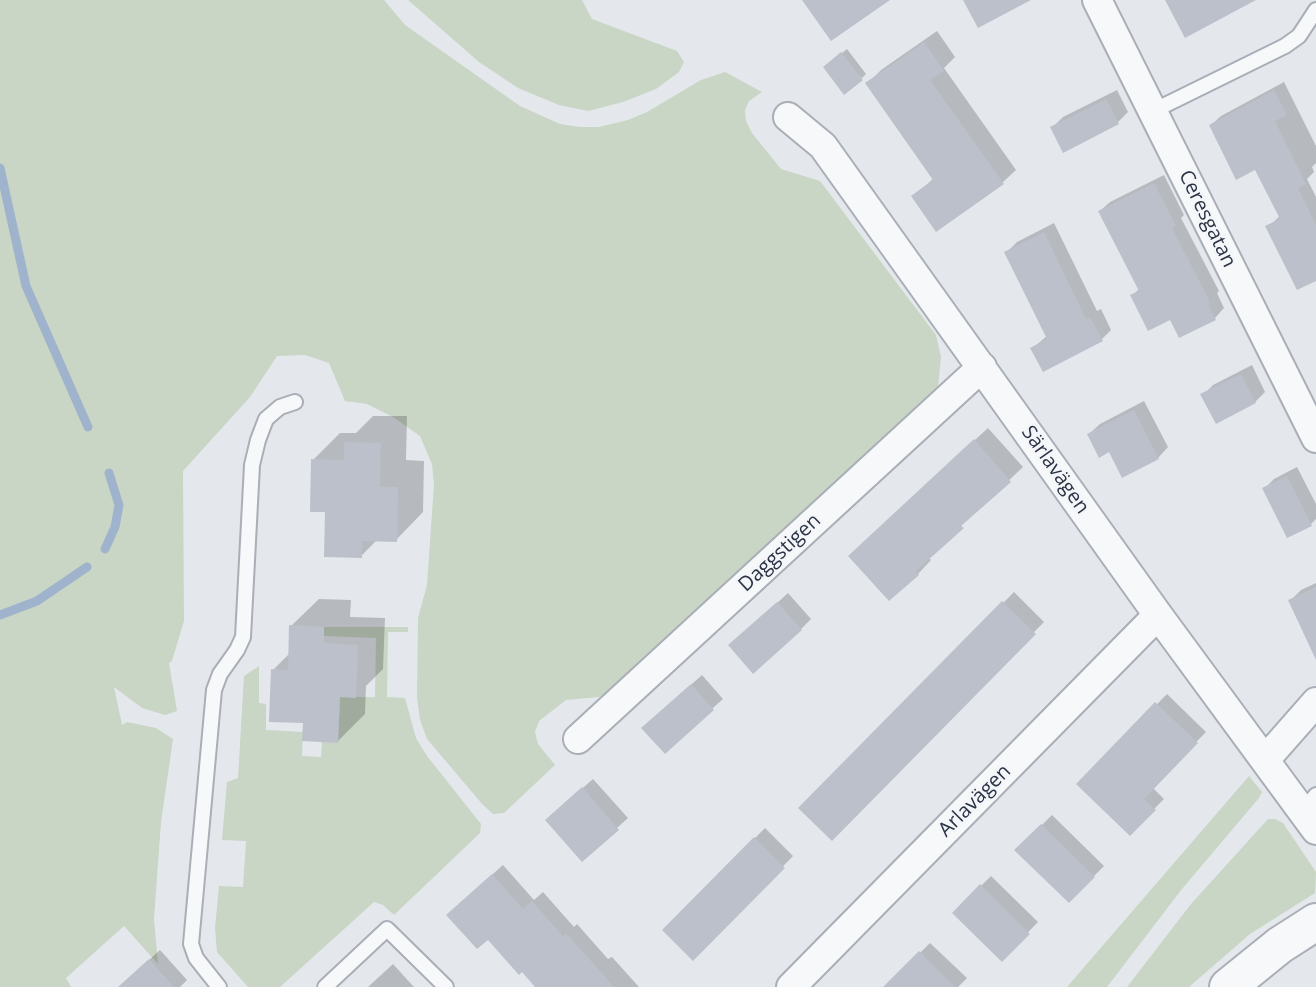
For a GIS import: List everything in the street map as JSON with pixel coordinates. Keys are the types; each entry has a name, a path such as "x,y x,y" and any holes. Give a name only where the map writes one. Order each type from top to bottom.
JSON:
{"street":[{"name":"Ceresgatan","path":"1097,0 1316,438"},
{"name":"Särlavägen","path":"788,117 823,146 1158,615 1265,760 1311,812"},
{"name":"Daggstigen","path":"578,739 982,367"},
{"name":"Arlavägen","path":"791,987 1158,615"},
{"path":"1265,760 1316,702"},
{"path":"1228,987 1280,945 1316,922"}],"lane":[{"path":"1153,111 1285,46 1299,36 1316,10"},
{"path":"219,987 196,958 191,944 214,690 220,674 243,637 252,465 258,440 266,419 280,407 295,402"},
{"path":"325,987 387,929 446,987"}],"green space":[{"path":"0,0 384,0 405,25 520,106 560,124 580,127 599,127 628,120 701,80 725,72 762,92 749,101 745,110 752,133 781,169 820,181 936,335 941,357 938,387 611,692 599,697 566,700 539,721 535,732 538,744 555,765 504,813 493,814 427,739 420,720 417,698 418,618 427,585 434,484 432,464 420,436 367,404 345,401 329,363 305,355 277,356 250,397 183,471 184,621 169,663 177,711 165,715 142,708 114,687 122,725 127,722 156,728 173,739 161,822 154,919 158,964 124,926 66,978 71,987 0,987"},
{"path":"408,0 582,0 592,19 677,51 684,62 679,72 656,89 623,102 588,111 559,105 518,88 479,62"},
{"path":"324,627 408,627 408,632 388,632 387,697 405,698 416,738 481,824 480,833 394,915 374,902 280,987 248,987 217,952 215,928 219,886 243,887 246,841 222,840 227,782 238,778 244,676 259,666 259,703 266,704 266,730 303,732 302,756 321,757 322,742 338,742 340,697 375,697 376,638 324,636"},
{"path":"1249,776 1262,792 1259,798 1182,889 1107,987 1067,987"},
{"path":"1268,819 1283,823 1316,872 1315,893 1250,934 1189,987 1127,987 1191,904"}],"building":[{"path":"802,0 890,0 831,41"},
{"path":"963,0 1031,0 978,28"},
{"path":"1165,0 1256,0 1185,38"},
{"path":"924,42 944,71 930,80 1004,184 936,232 911,196 933,180 865,83"},
{"path":"841,52 863,80 844,95 823,67"},
{"path":"1274,90 1287,115 1275,121 1306,184 1298,188 1316,225 1316,281 1297,290 1265,226 1280,219 1255,170 1236,180 1209,125"},
{"path":"1106,99 1119,124 1063,153 1050,127"},
{"path":"1154,183 1216,320 1179,338 1170,320 1148,331 1130,295 1139,291 1098,211"},
{"path":"1044,232 1086,319 1090,317 1103,341 1043,372 1030,348 1047,339 1004,252"},
{"path":"1241,374 1256,403 1216,424 1200,394"},
{"path":"1134,410 1159,459 1122,478 1109,452 1099,458 1087,434"},
{"path":"974,439 1011,482 961,526 964,528 916,571 919,575 889,601 848,556"},
{"path":"344,442 381,443 380,487 398,487 397,542 362,541 362,558 324,557 325,512 310,512 311,459 344,460"},
{"path":"1287,476 1312,526 1287,538 1262,488"},
{"path":"1316,587 1316,660 1288,600"},
{"path":"1002,601 1036,634 832,841 798,808"},
{"path":"777,602 802,630 753,674 728,645"},
{"path":"289,625 324,627 324,643 358,645 356,698 340,697 338,743 302,741 303,723 269,722 271,669 288,670"},
{"path":"691,684 714,710 665,754 641,728"},
{"path":"1155,702 1198,743 1144,799 1156,810 1130,836 1076,784"},
{"path":"582,787 619,830 582,862 545,820"},
{"path":"1041,824 1095,877 1069,903 1014,850"},
{"path":"754,837 785,868 693,961 662,930"},
{"path":"492,874 523,909 532,901 563,936 566,933 614,987 535,987 522,972 519,975 488,940 477,949 446,915"},
{"path":"980,884 1030,934 1002,962 952,913"},
{"path":"919,951 955,987 883,987"},
{"path":"149,959 174,987 118,987"}],"waterway":[{"path":"0,168 26,286 88,427"},
{"path":"105,549 115,527 119,505 109,473"},
{"path":"0,615 37,601 87,567"}]}
